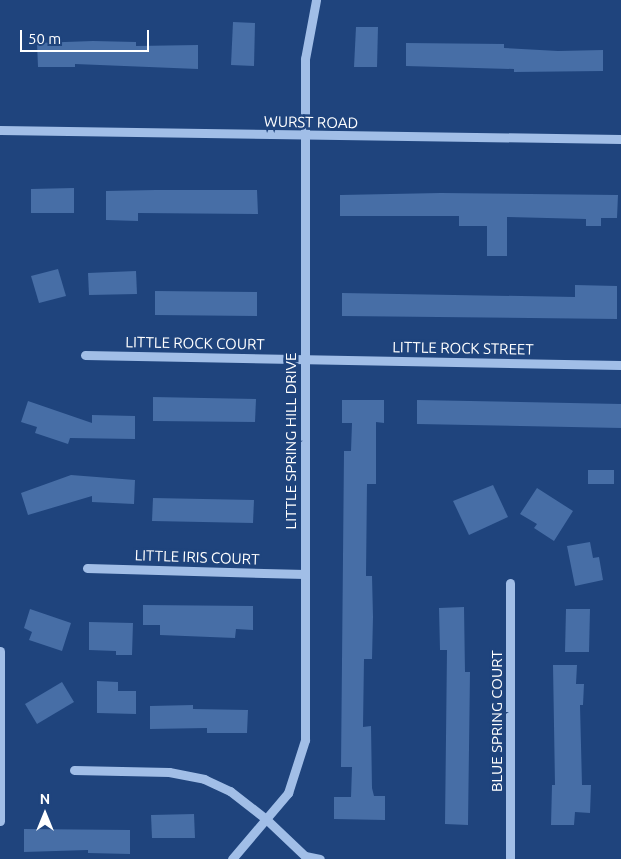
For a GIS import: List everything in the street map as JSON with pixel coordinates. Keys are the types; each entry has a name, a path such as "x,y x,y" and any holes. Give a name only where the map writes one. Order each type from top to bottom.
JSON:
{"street":[{"name":"LITTLE SPRING HILL DRIVE","path":"232,859 288,794 305,740 305,59 316,0"},
{"name":"WURST ROAD","path":"0,130 621,139"},
{"name":"LITTLE ROCK COURT","path":"85,355 304,358"},
{"name":"LITTLE ROCK STREET","path":"304,358 621,365"},
{"name":"LITTLE IRIS COURT","path":"87,568 305,574"},
{"name":"BLUE SPRING COURT","path":"510,583 510,859"},
{"path":"0,651 0,820"},
{"path":"74,770 169,772 204,779 230,792 266,819 305,856 320,859"}],"building":[{"path":"233,22 255,23 254,66 231,65"},
{"path":"356,27 378,27 377,67 354,67"},
{"path":"136,42 136,46 198,45 198,69 75,64 75,67 38,67 37,43"},
{"path":"406,43 504,44 504,48 558,51 603,50 603,71 514,72 514,69 406,66"},
{"path":"74,188 74,213 31,213 31,189"},
{"path":"257,190 258,214 138,213 138,221 106,220 106,191"},
{"path":"441,193 618,195 617,218 601,218 601,226 586,226 586,219 507,217 507,256 487,256 487,226 459,226 459,216 340,216 340,195"},
{"path":"58,269 66,296 39,303 31,276"},
{"path":"136,271 137,294 89,295 88,273"},
{"path":"575,285 617,286 617,319 342,316 342,293 575,297"},
{"path":"155,291 257,292 257,316 155,315"},
{"path":"153,397 256,399 255,422 153,421"},
{"path":"342,400 384,400 384,423 376,422 376,484 367,484 366,576 372,576 373,617 372,659 364,659 363,727 371,726 372,788 374,796 385,796 385,820 334,819 334,797 351,797 352,767 341,767 344,451 351,451 352,423 342,423"},
{"path":"417,400 621,404 621,428 417,424"},
{"path":"28,401 92,423 92,415 135,416 135,439 70,438 68,444 35,433 37,427 21,422"},
{"path":"588,470 614,470 614,484 588,484"},
{"path":"71,475 135,480 134,504 92,502 92,496 28,515 21,493"},
{"path":"493,485 508,517 469,535 453,501"},
{"path":"537,488 573,511 554,541 534,528 537,524 520,514"},
{"path":"153,498 254,500 253,523 152,521"},
{"path":"590,542 593,558 599,557 603,580 575,586 567,546"},
{"path":"143,605 253,606 253,630 236,629 235,638 160,635 160,625 143,625"},
{"path":"464,607 465,672 470,672 468,825 445,824 447,650 440,650 439,608"},
{"path":"30,609 71,623 62,651 29,640 32,632 24,628"},
{"path":"566,609 590,609 589,652 565,652"},
{"path":"89,622 133,623 132,655 116,655 116,651 89,650"},
{"path":"553,665 577,665 576,684 584,684 583,705 580,705 582,785 591,785 590,813 575,812 574,825 551,825 552,785 555,785"},
{"path":"97,681 118,682 118,691 136,691 136,714 97,713"},
{"path":"62,682 74,702 37,724 25,704"},
{"path":"193,705 193,709 248,710 247,733 207,733 207,728 150,729 150,706"},
{"path":"194,814 195,838 152,838 151,815"},
{"path":"24,829 130,830 130,854 88,853 88,850 24,852"}]}
